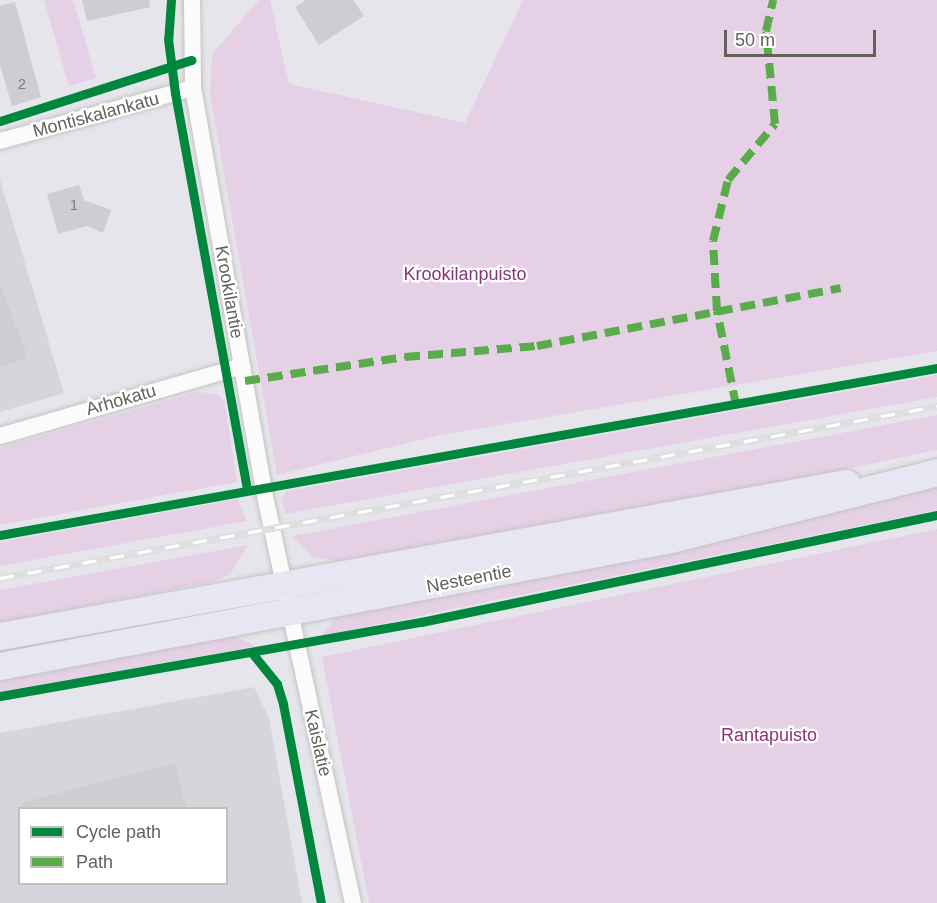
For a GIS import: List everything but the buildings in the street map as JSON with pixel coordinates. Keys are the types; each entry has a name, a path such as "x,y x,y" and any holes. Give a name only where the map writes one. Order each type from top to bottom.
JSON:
{"main road":[{"name":"Nesteentie","path":"0,636 791,489 935,472"},
{"name":"Nesteentie","path":"0,666 289,614 671,539 935,472"}],"street":[{"name":"Krookilantie","path":"192,0 193,88 282,583"},
{"name":"Montiskalankatu","path":"0,141 193,88"},
{"name":"Arhokatu","path":"0,436 242,366"},
{"name":"Kaislatie","path":"282,583 353,903"}],"shaded area":[{"path":"0,179 64,393 0,412"},
{"path":"254,687 269,718 302,903 0,903 0,733"}],"green space":[{"path":"44,0 73,0 96,78 69,86"},
{"name":"Krookilanpuisto","path":"259,0 270,0 289,84 465,123 523,0 937,0 937,351 440,435 277,475 210,95 212,54"},
{"path":"937,375 937,397 285,514 281,500 287,491"},
{"path":"197,392 219,394 225,405 237,482 0,525 0,448"},
{"path":"937,415 937,450 784,482 338,561 312,557 293,536"},
{"path":"937,486 937,510 321,636 339,614"},
{"path":"238,499 247,521 0,566 0,542"},
{"name":"Rantapuisto","path":"937,529 937,903 369,903 322,657"},
{"path":"248,545 230,574 215,581 0,623 0,590"},
{"path":"231,634 256,646 0,692 0,671"}],"railway":[{"path":"0,578 937,406"}],"marked path":[{"path":"736,405 717,311 713,241 728,180 775,124 766,31 773,0"},
{"path":"245,381 405,357 537,346 841,288"}],"cycle path":[{"path":"171,0 168,39 175,93 247,490"},
{"path":"0,121 191,60"},
{"path":"0,535 937,368"},
{"path":"0,696 421,622 937,515"},
{"path":"252,653 277,684 283,704 321,903"}]}
